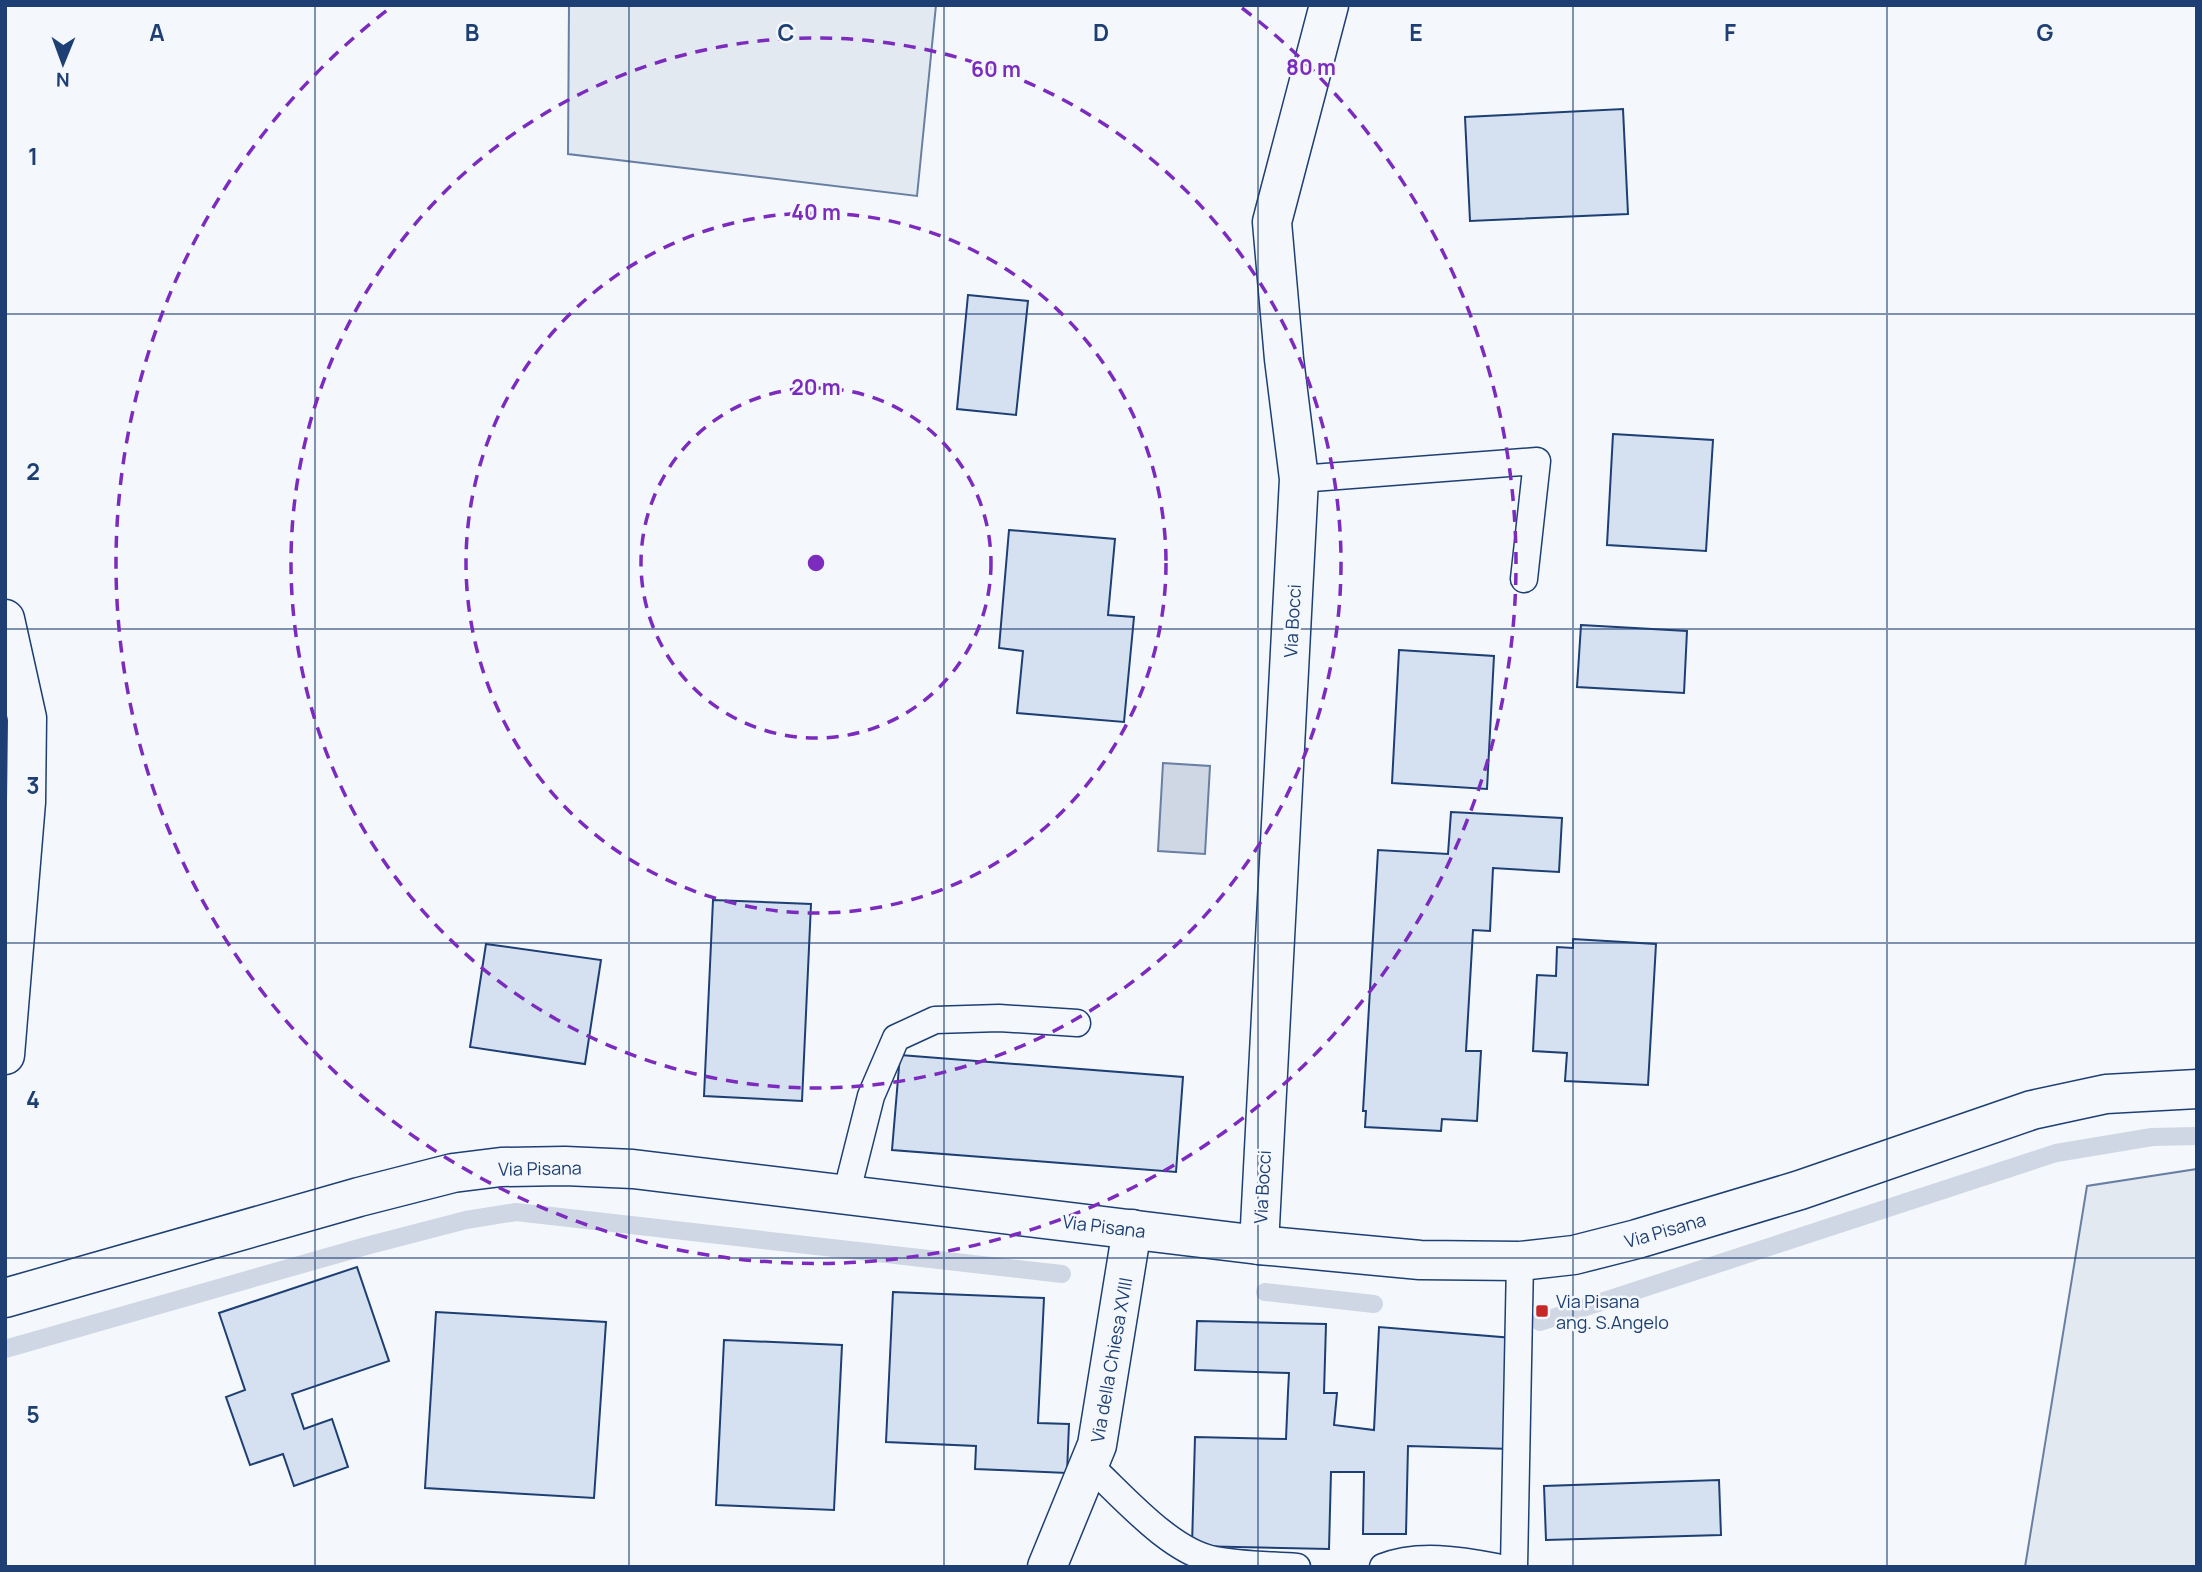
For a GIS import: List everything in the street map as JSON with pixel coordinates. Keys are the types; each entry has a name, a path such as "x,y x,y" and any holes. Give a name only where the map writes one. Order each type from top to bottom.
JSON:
{"main road":[{"name":"Via Bocci","path":"1259,1245 1299,479 1284,359 1272,222 1329,5"},
{"path":"5,619 27,718 26,802 10,960 5,1055"},
{"name":"Via Pisana","path":"5,1298 359,1197 453,1173 501,1167 633,1169 1259,1245 1420,1260 1520,1261 1574,1255 1650,1235 1800,1190 2032,1110 2106,1094 2197,1088"},
{"name":"Via della Chiesa XVIII","path":"1047,1567 1097,1445 1132,1229"}],"lane":[{"path":"1299,479 1537,461 1524,579"},
{"path":"846,1195 871,1096 896,1038 935,1020 999,1018 1077,1023"},
{"path":"1514,1567 1520,1261"},
{"path":"1089,1465 1154,1526 1186,1548 1212,1560 1297,1567"},
{"path":"1383,1567 1399,1560 1464,1560 1496,1567"}],"shaded area":[{"path":"569,5 936,5 917,196 568,154"},
{"path":"1163,763 1210,766 1205,854 1158,851"},
{"path":"2197,1169 2197,1567 2025,1567 2087,1186"}],"building":[{"path":"1623,109 1628,214 1470,221 1465,117"},
{"path":"968,295 1028,301 1016,415 957,409"},
{"path":"1613,434 1713,440 1706,551 1607,545"},
{"path":"1009,530 1115,539 1108,615 1134,617 1124,722 1017,713 1023,651 999,648"},
{"path":"1581,625 1687,631 1684,693 1577,687"},
{"path":"1399,650 1494,656 1487,789 1392,783"},
{"path":"1451,812 1562,818 1559,872 1493,868 1490,931 1473,930 1466,1051 1481,1051 1477,1121 1442,1119 1441,1131 1365,1127 1366,1111 1363,1111 1378,850 1448,854"},
{"path":"713,900 811,904 802,1101 704,1096"},
{"path":"1573,939 1656,944 1648,1085 1565,1081 1567,1053 1533,1051 1537,975 1556,976 1557,947 1573,948"},
{"path":"486,944 601,960 585,1064 470,1047"},
{"path":"900,1055 1183,1077 1176,1172 892,1150"},
{"path":"357,1267 389,1361 292,1394 304,1429 332,1419 348,1467 294,1486 283,1454 250,1465 226,1397 245,1390 219,1313"},
{"path":"893,1292 1044,1298 1038,1423 1069,1424 1067,1473 975,1469 976,1446 886,1442"},
{"path":"436,1312 606,1322 594,1498 425,1488"},
{"path":"1197,1321 1326,1324 1324,1393 1337,1393 1334,1425 1374,1430 1379,1327 1513,1338 1511,1449 1408,1446 1406,1534 1363,1534 1364,1472 1331,1472 1329,1549 1192,1546 1195,1437 1286,1439 1289,1373 1195,1370"},
{"path":"724,1340 842,1345 834,1510 716,1505"},
{"path":"1719,1480 1721,1535 1546,1540 1544,1486"}],"waterway":[{"path":"1540,1322 2056,1153 2152,1137 2197,1136"},
{"path":"5,1349 366,1246 466,1220 516,1212 1062,1274"},
{"path":"1265,1292 1374,1304"}],"place":[{"name":"Via Pisana ang. S.Angelo","path":"1542,1311"}]}
